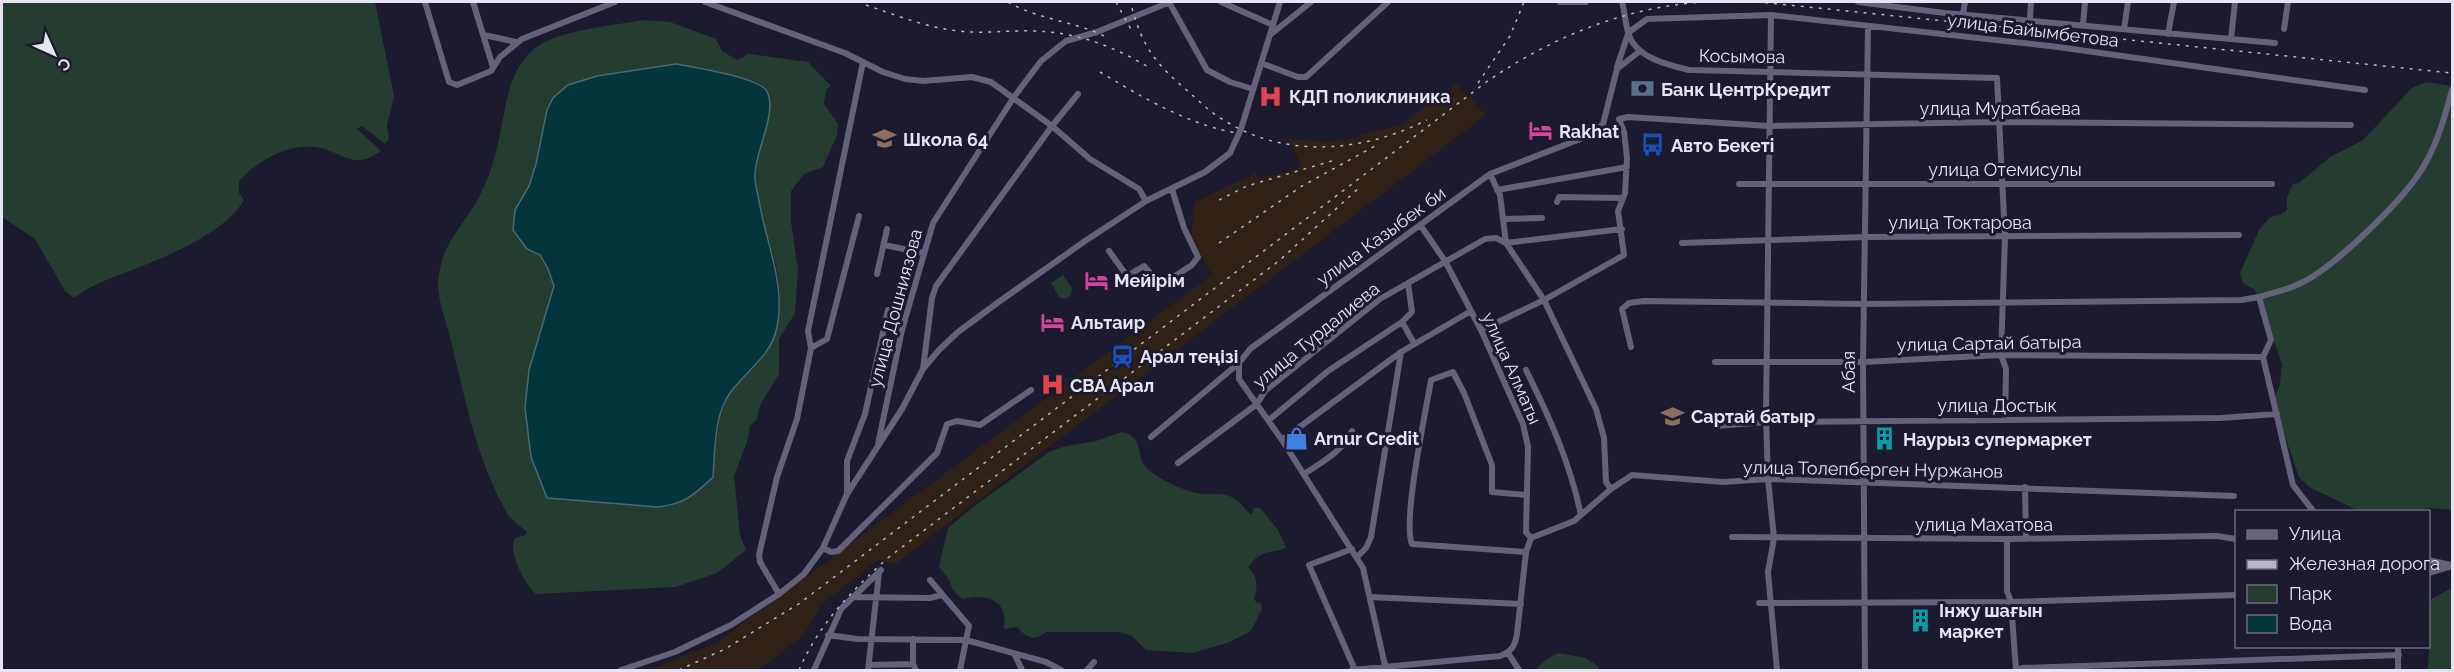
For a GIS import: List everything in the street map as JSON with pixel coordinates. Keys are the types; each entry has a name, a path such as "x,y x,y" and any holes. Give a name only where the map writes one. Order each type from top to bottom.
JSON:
{"street":[{"path":"425,2 449,82 457,85 491,71 516,42 615,2"},
{"path":"473,2 494,67"},
{"path":"705,2 845,53 904,79 923,81 983,78 1014,97 1090,159 1139,189 1146,201"},
{"path":"1170,2 1207,70 1230,82 1253,89"},
{"name":"улица Дошниязова","path":"877,450 881,419 902,330 933,223 1014,97 1041,61 1065,41 1098,32 1170,2"},
{"path":"1221,2 1273,25"},
{"path":"621,670 675,652 730,626 779,594 804,574 823,548 847,494 877,450 923,369 958,332 1146,201 1205,172 1230,153 1241,129 1280,2"},
{"path":"1269,35 1311,2"},
{"path":"1261,63 1298,77 1306,77 1388,2"},
{"path":"1560,2 1586,2"},
{"path":"1617,69 1640,51 1628,33 1622,2"},
{"path":"1858,2 2274,43"},
{"path":"1963,14 1965,2"},
{"path":"2030,19 2031,2"},
{"path":"2083,25 2085,2"},
{"path":"2124,29 2128,2"},
{"path":"2169,34 2174,2"},
{"path":"2231,39 2235,2"},
{"path":"2284,29 2288,2"},
{"path":"1771,15 1766,422 1768,480 1774,538 1768,572 1777,670"},
{"name":"улица Байымбетова","path":"1628,33 1647,20 1771,15 2058,47 2365,90"},
{"name":"Абая","path":"1864,670 1863,362 1868,26"},
{"name":"улица Казыбек би","path":"1151,437 1239,363 1250,349 1490,174 1588,136 1603,124 1628,33"},
{"path":"484,35 516,42"},
{"name":"Косымова","path":"1640,51 1656,60 1689,70 1997,78 2000,122"},
{"path":"779,594 760,562 759,555 777,477 797,419 811,348 808,331 863,62"},
{"path":"1631,347 1622,314 1622,309 1627,304 1672,300 1864,304 2241,300 2298,285 2335,261 2397,201 2424,167 2452,90"},
{"path":"923,369 932,298 936,286 1052,126 1078,94"},
{"path":"1481,330 1544,300 1624,255 1618,211 1625,193 1627,167 1625,138 1620,119 1608,110"},
{"name":"улица Муратбаева","path":"1620,119 1628,117 1769,126 2000,122 2351,125"},
{"path":"2000,122 2005,237 2001,355 2006,369 2005,420"},
{"path":"1497,190 1627,167"},
{"path":"1490,174 1497,190 1506,243 1544,300 1596,409 1604,438 1606,482 1611,489"},
{"name":"улица Отемисулы","path":"1738,184 2272,184"},
{"path":"1109,250 1127,276 1144,266 1161,285 1192,265 1198,257 1184,228 1172,189"},
{"path":"1557,202 1559,197 1622,198"},
{"path":"811,348 827,339 859,216"},
{"path":"1503,219 1542,218"},
{"name":"улица Алматы","path":"1421,226 1445,261 1481,330 1523,424 1528,447 1526,532 1531,538 1526,552 1515,646 1508,652"},
{"path":"877,274 887,229"},
{"name":"улица Турдалиева","path":"1178,463 1257,404 1264,391 1380,299 1485,239 1496,238 1506,243 1622,229"},
{"name":"улица Токтарова","path":"1682,243 1865,237 2238,235"},
{"path":"884,245 923,253"},
{"path":"1269,420 1328,371 1402,322 1412,312 1408,283"},
{"path":"2259,297 2271,340 2264,357 2293,485 2312,510"},
{"path":"847,494 847,461 865,414 888,310"},
{"path":"1282,440 1401,352 1471,311"},
{"path":"1402,322 1414,344"},
{"path":"1357,557 1366,548 1371,537 1401,352"},
{"name":"улица Сартай батыра","path":"1715,362 1863,362 2001,355 2264,357"},
{"path":"1239,363 1239,379 1269,420 1363,568 1385,669"},
{"path":"1526,370 1554,425 1574,482 1581,515"},
{"path":"1526,552 1412,544 1409,537 1410,514 1431,380 1453,372 1464,393 1492,465 1492,492 1527,495"},
{"path":"823,548 831,552 838,551 881,510 921,466 937,453 947,424 957,421 980,424 1031,390"},
{"name":"улица Достык","path":"1717,426 1766,422 2220,418 2277,414"},
{"path":"1304,474 1348,441 1352,431"},
{"name":"улица Толепберген Нуржанов","path":"1531,538 1574,521 1611,489 1632,475 1723,482 1768,480 2234,496"},
{"path":"2025,488 2026,539"},
{"name":"улица Махатова","path":"1732,537 2026,539 2217,536 2235,539"},
{"path":"2007,539 2007,591 2011,602 2017,670 2022,668 2399,655"},
{"path":"1352,549 1309,565 1354,670 1385,669 1500,656 1508,652 1519,670"},
{"path":"2430,560 2452,565"},
{"path":"2430,572 2452,565"},
{"path":"814,670 841,609 880,571 868,668 914,667 913,639"},
{"path":"930,580 969,626 960,670"},
{"path":"853,597 930,598 942,595"},
{"path":"1759,603 2011,602 2235,595"},
{"path":"1370,597 1521,604"},
{"path":"828,635 857,639 966,640 1046,662 1061,670"},
{"path":"2398,648 2398,670"},
{"path":"1015,655 1022,670"},
{"path":"1087,670 1094,662"}],"shaded area":[{"path":"1457,84 1486,115 895,564 878,560 822,604 804,635 758,670 649,670 718,642 1212,275 1191,237 1195,202 1256,173 1259,179 1302,167 1288,139 1326,142 1344,140 1401,125"}],"green space":[{"path":"2,2 375,2 394,96 387,125 389,139 385,144 362,126 357,129 381,151 371,157 355,160 325,149 305,146 284,151 264,160 239,181 239,193 244,200 223,224 192,244 86,289 74,298 65,291 35,239 2,217"},
{"path":"645,20 670,22 716,39 722,51 737,60 749,54 808,62 831,86 826,90 824,104 838,124 837,135 823,167 804,174 791,191 791,222 798,270 795,313 779,339 779,374 760,405 757,419 750,426 748,439 734,476 740,535 746,550 717,573 675,587 536,594 522,576 513,551 515,538 526,535 527,532 509,517 493,486 478,444 441,304 438,290 439,274 446,249 476,203 486,183 495,155 512,81 525,58 535,48 558,37 588,29","holes":["704,69 742,77 761,84 767,91 769,113 755,175 759,205 779,284 777,311 766,352 758,364 732,391 724,407 717,436 713,477 529,370 554,286 548,269 515,211 529,187 536,164"]},
{"path":"2426,82 2452,86 2452,510 2431,508 2357,510 2309,487 2299,477 2273,402 2280,384 2282,364 2273,338 2259,311 2255,290 2243,283 2240,273 2259,230 2270,217 2280,215 2287,210 2287,197 2293,184 2299,183 2330,157 2363,140 2412,88"},
{"path":"1063,275 1072,288 1071,295 1065,299 1059,297 1051,283"},
{"path":"1122,432 1135,439 1145,466 1156,475 1187,491 1220,494 1234,498 1251,515 1254,508 1260,508 1278,530 1286,548 1261,555 1248,567 1256,582 1254,599 1261,603 1262,609 1251,631 1227,643 1192,653 1146,650 1132,636 1119,632 1046,632 1034,638 1024,634 1017,627 1004,629 1003,611 994,601 980,597 962,599 953,590 948,578 939,567 948,528 1049,452 1066,446 1096,441"},
{"path":"2452,588 2452,670 2428,670 2431,599"},
{"path":"1558,653 1586,658 1599,667 1599,670 1535,670"}],"water":[{"path":"676,64 724,73 761,85 766,90 770,108 755,177 777,279 779,311 777,327 770,346 736,385 725,402 716,434 713,477 694,494 675,504 658,507 547,498 531,457 525,408 529,370 554,286 540,255 527,249 513,230 515,210 529,186 547,110 553,98 568,85 597,76"}],"railway":[{"path":"1008,2 1032,13 1082,27 1106,37"},
{"path":"1116,2 1133,33"},
{"path":"1478,83 1510,36 1524,2"},
{"path":"679,670 725,649 800,603 1489,80 1560,40 1610,20 1690,3 1759,2 2452,73"},
{"path":"866,5 912,21 959,31 1033,31 1080,37 1122,53 1150,68"},
{"path":"1132,8 1141,35 1160,65 1209,110 1247,132 1272,141 1298,146 1324,147 1351,145 1377,139 1427,120"},
{"path":"1100,72 1149,100 1185,117 1221,130 1239,133"},
{"path":"1219,243 1302,186 1375,146"},
{"path":"1219,200 1247,186 1335,160"},
{"path":"799,670 816,638 837,609 889,557 1280,260 1361,186"}],"place":[{"name":"Банк ЦентрКредит","path":"1643,89"},
{"name":"КДП поликлиника","path":"1271,96"},
{"name":"Rakhat","path":"1541,131"},
{"name":"Школа 64","path":"885,139"},
{"name":"Авто Бекетi","path":"1653,145"},
{"name":"Мейірім","path":"1096,280"},
{"name":"Альтаир","path":"1053,322"},
{"name":"Арал теңізі","path":"1122,356"},
{"name":"СВА Арал","path":"1052,385"},
{"name":"Сартай батыр","path":"1673,416"},
{"name":"Arnur Credit","path":"1296,438"},
{"name":"Наурыз супермаркет","path":"1885,439"},
{"name":"Інжу шағын маркет","path":"1921,620"}]}
